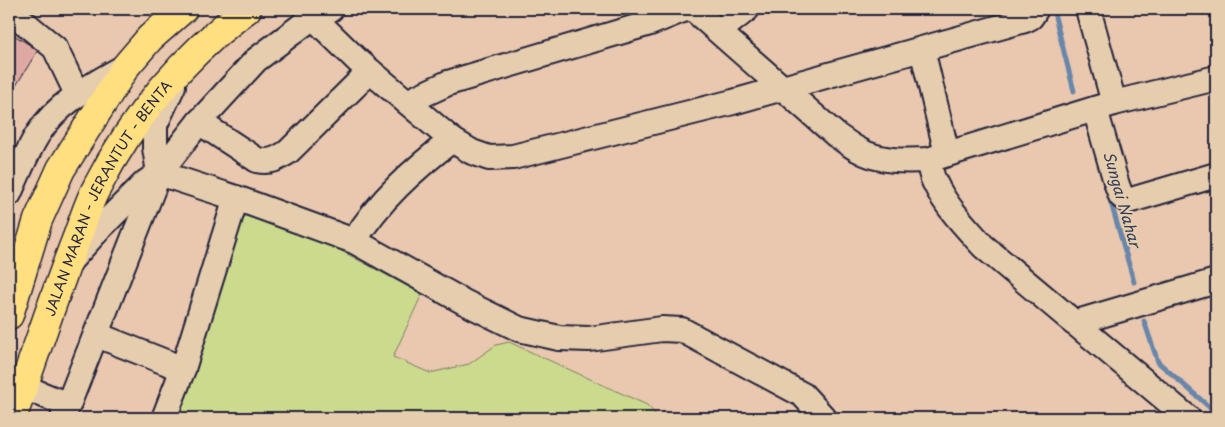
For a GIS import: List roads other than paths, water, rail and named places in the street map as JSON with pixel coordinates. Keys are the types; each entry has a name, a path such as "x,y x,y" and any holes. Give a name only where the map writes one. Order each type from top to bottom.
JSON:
{"main road":[{"path":"150,38 156,9"},
{"path":"9,315 17,260 61,169 126,66 150,38 183,9"},
{"name":"JALAN MARAN - JERANTUT - BENTA","path":"12,418 96,188 128,132 154,98 182,67 224,26 247,9"}],"street":[{"path":"407,102 448,83 650,23 685,9"},
{"path":"693,9 836,135 860,151 900,161 937,157 1104,106 1216,78"},
{"path":"719,31 747,9"},
{"path":"66,266 99,229 145,183 159,173 199,122 256,60 322,13 370,71 452,140 472,152 489,158 513,157 705,110 1025,20 1032,17 1036,9"},
{"path":"1088,9 1116,182 1121,196 1128,201 1216,175"},
{"path":"9,10 55,48 77,94"},
{"path":"922,49 937,157 934,183 946,202 983,246 1188,418"},
{"path":"9,194 38,134 50,118 77,94 126,66"},
{"path":"24,387 66,411 159,173 155,148 155,126 182,67"},
{"path":"199,122 257,160 266,162 277,160 288,152 370,71"},
{"path":"354,241 367,220 391,192 452,140"},
{"path":"159,173 236,198 354,241 464,302 519,329 559,338 589,339 662,329 682,330 803,395 824,418"},
{"path":"164,418 182,369 236,198"},
{"path":"1074,323 1216,281"},
{"path":"97,335 182,369"}],"waterway":[{"name":"Sungai Nahar","path":"1053,9 1074,91"},
{"name":"Sungai Nahar","path":"1109,196 1134,282"},
{"name":"Sungai Nahar","path":"1144,321 1158,362 1216,413"}]}
